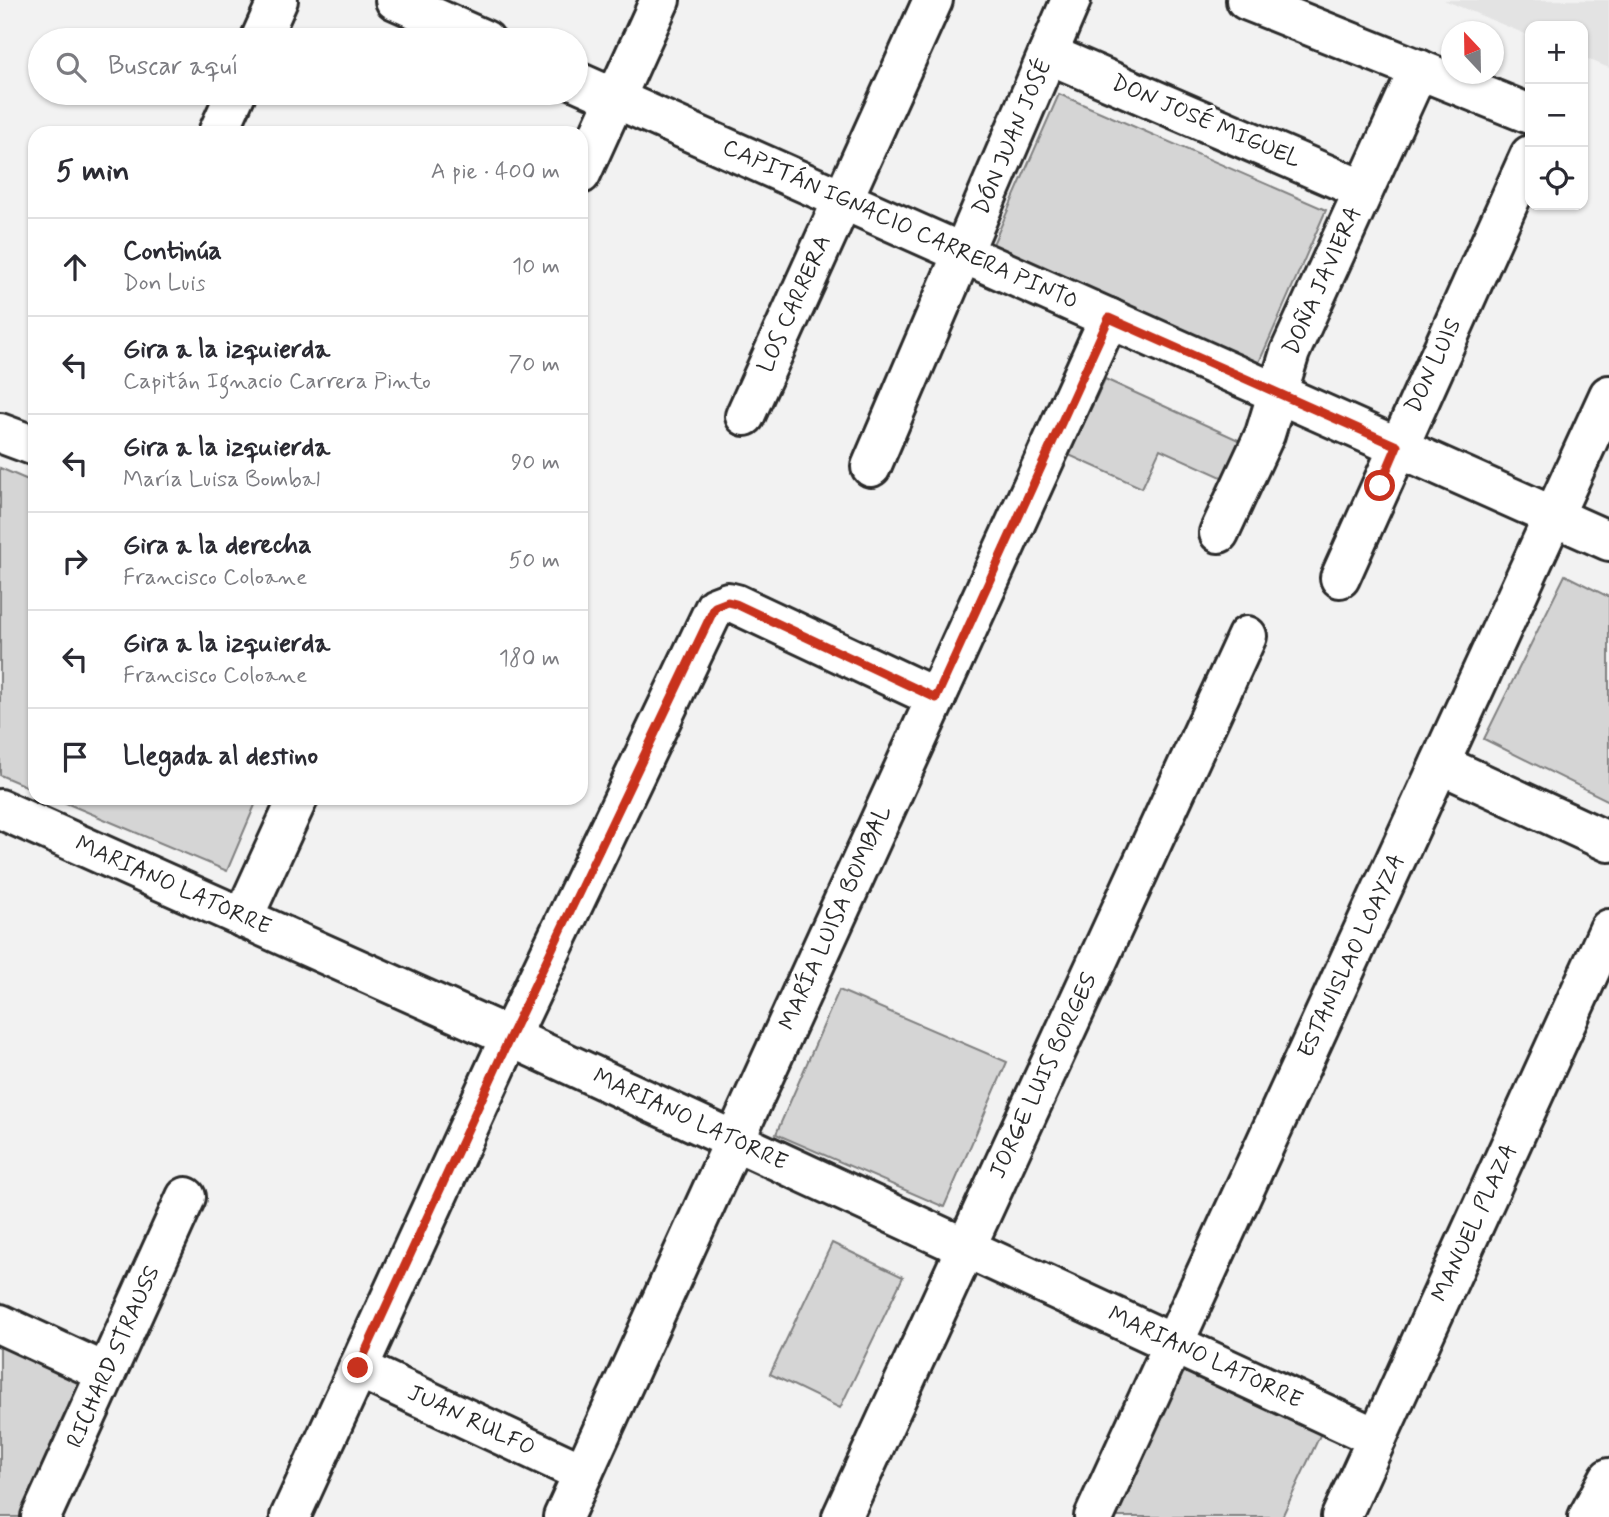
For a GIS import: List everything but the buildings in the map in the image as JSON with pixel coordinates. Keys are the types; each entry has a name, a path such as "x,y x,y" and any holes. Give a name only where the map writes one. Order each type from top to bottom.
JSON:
{"street":[{"path":"265,28 278,0"},
{"path":"395,0 458,28"},
{"path":"588,158 660,0"},
{"name":"LOS CARRERA","path":"745,416 933,0"},
{"name":"DÓN JUAN JOSÉ","path":"871,467 1071,0"},
{"path":"1246,0 1525,112"},
{"name":"DON JOSÉ MIGUEL","path":"1048,54 1363,190"},
{"name":"DOÑA JAVIERA","path":"1219,533 1265,434 1290,352 1419,69"},
{"name":"CAPITÁN IGNACIO CARRERA PINTO","path":"588,86 1609,541"},
{"path":"221,126 231,105"},
{"name":"DON LUIS","path":"1340,578 1525,166"},
{"name":"MARÍA LUISA BOMBAL","path":"563,1517 1109,318"},
{"name":"ESTANISLAO LOAYZA","path":"1094,1517 1609,395"},
{"path":"0,433 28,443"},
{"path":"290,1517 510,1037 715,607 728,602 736,604 936,698"},
{"name":"JORGE LUIS BORGES","path":"842,1517 1247,636"},
{"path":"1440,764 1609,842"},
{"path":"243,918 295,805"},
{"name":"MARIANO LATORRE","path":"0,809 510,1037 1377,1438"},
{"name":"MANUEL PLAZA","path":"1341,1517 1609,929"},
{"name":"RICHARD STRAUSS","path":"41,1517 186,1196"},
{"path":"0,1324 106,1373"},
{"name":"JUAN RULFO","path":"358,1368 583,1473"},
{"path":"1588,1517 1609,1478"}],"shaded area":[{"path":"1444,0 1609,0 1609,68 1588,59 1588,21 1525,21 1525,34 1504,25 1504,21 1494,21"},
{"path":"1059,94 1326,210 1257,367 990,251"},
{"path":"1105,379 1245,443 1228,480 1160,449 1142,488 1069,455"},
{"path":"0,468 28,480 28,787 0,775"},
{"path":"1565,575 1609,597 1609,801 1484,739"},
{"path":"71,805 255,805 227,871"},
{"path":"839,990 1007,1062 944,1207 776,1134"},
{"path":"832,1243 903,1277 840,1408 770,1374"},
{"path":"0,1342 84,1379 21,1517 0,1517"},
{"path":"1181,1370 1321,1433 1282,1517 1114,1517"}],"route":[{"path":"358,1368 510,1037 715,607 728,602 736,604 936,698 1109,318 1397,446 1380,486"}]}
